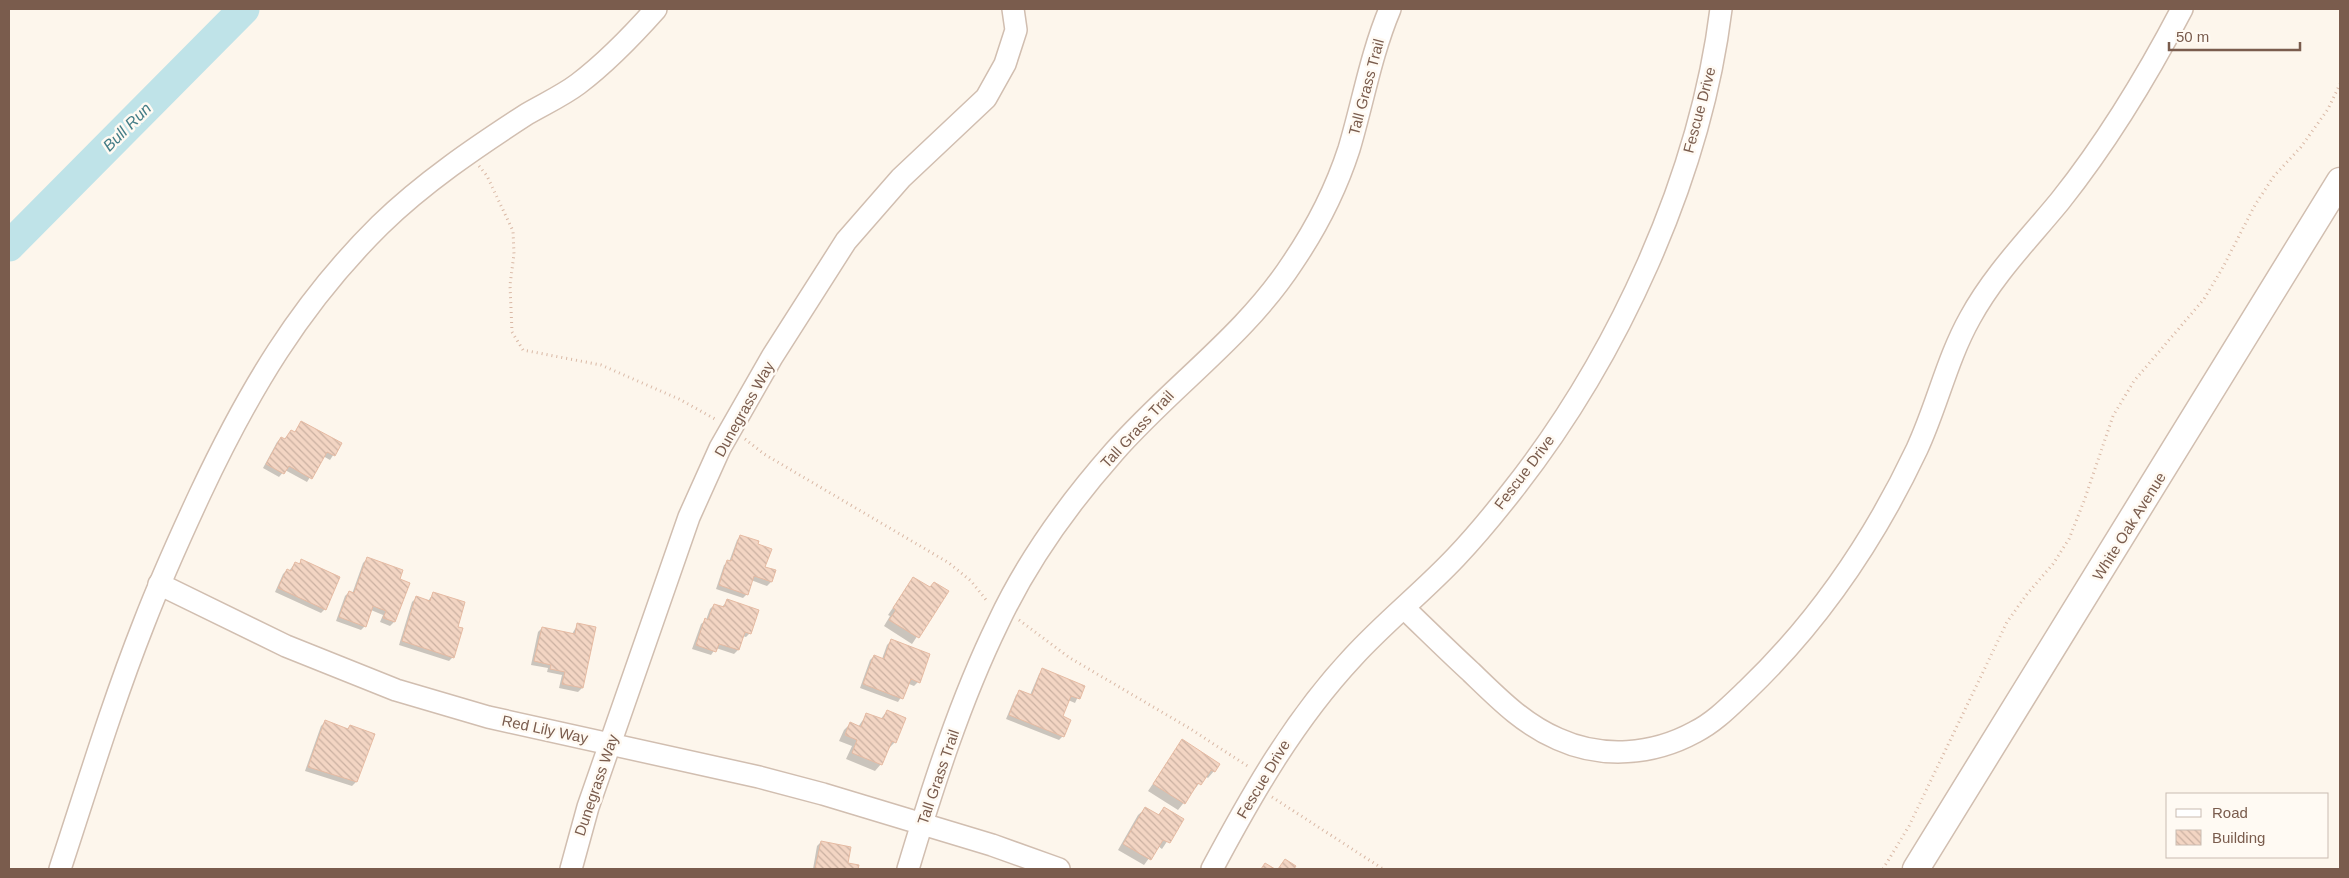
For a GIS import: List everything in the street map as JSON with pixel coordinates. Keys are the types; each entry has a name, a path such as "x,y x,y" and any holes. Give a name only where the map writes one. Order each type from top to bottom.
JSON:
{"street":[{"path":"60,869 126,672 159,584 231,429 283,341 323,289 380,225 430,181 525,116 577,84 630,39 656,9"},
{"name":"Dunegrass Way","path":"571,869 578,839 689,517 720,448 772,357 846,241 902,178 986,98 1005,64 1016,30 1013,9"},
{"name":"Tall Grass Trail","path":"908,869 962,709 1004,611 1044,543 1091,478 1153,410 1236,334 1294,262 1327,203 1348,151 1372,62 1390,9"},
{"name":"Fescue Drive","path":"1212,869 1260,782 1283,745 1327,687 1374,636 1456,557 1512,491 1546,444 1605,351 1654,249 1676,190 1695,131 1710,72 1721,9"},
{"path":"1404,608 1511,711 1540,731 1567,743 1602,751 1637,751 1679,740 1714,720 1771,667 1829,597 1850,567 1888,506 1907,468 1934,407 1958,340 1979,301 2006,262 2059,201 2116,123 2182,9"},
{"name":"White Oak Avenue","path":"1916,869 2340,181"},
{"name":"Red Lily Way","path":"159,584 286,646 396,690 488,717 759,777 922,824 1059,869"}],"path":[{"path":"1883,869 1909,826 2007,622 2027,594 2053,564 2069,539 2113,416 2134,381 2204,299 2260,198 2274,176 2301,147 2328,109 2340,84"},
{"path":"470,154 487,176 513,231 514,254 510,285 512,332 523,350 601,365 680,399 732,428 764,454 949,563 971,581 986,600 1070,658 1189,728 1260,782 1383,869"}],"building":[{"path":"301,421 342,443 335,456 327,452 312,479 289,466 284,474 266,464 281,437 285,439 291,430 295,432"},
{"path":"740,535 759,541 758,544 772,549 765,567 776,570 772,582 754,576 748,595 719,585 727,560 731,561"},
{"path":"367,557 403,570 400,579 410,583 395,622 383,618 386,611 373,606 366,627 339,617 349,591 354,593"},
{"path":"301,559 340,577 326,610 278,588 287,569 291,571 295,562 300,564"},
{"path":"913,577 930,587 934,582 949,591 919,638 889,620 896,610 893,608"},
{"path":"433,592 465,602 458,627 463,628 454,658 402,641 416,596 430,601"},
{"path":"727,599 759,610 751,634 745,632 739,650 719,644 716,652 696,645 705,618 708,620 714,604 724,607"},
{"path":"577,623 596,627 583,688 562,684 565,672 550,669 551,665 534,661 542,627 575,634"},
{"path":"891,639 930,654 920,683 911,679 903,699 863,684 874,655 884,659"},
{"path":"1042,668 1085,686 1080,699 1071,696 1063,716 1071,720 1064,737 1009,715 1019,690 1032,695"},
{"path":"887,710 906,718 896,743 892,741 882,765 852,753 857,740 845,735 850,722 861,727 866,713 883,719"},
{"path":"325,720 348,729 350,725 375,734 357,782 308,767"},
{"path":"1182,739 1220,764 1215,772 1211,770 1201,785 1198,783 1185,804 1153,784"},
{"path":"1145,807 1159,815 1164,807 1184,819 1170,843 1163,840 1151,860 1123,844"},
{"path":"821,841 851,847 848,863 859,865 858,869 815,869"},
{"path":"1285,859 1296,866 1294,869 1278,869"},
{"path":"1265,863 1275,869 1261,869"}],"waterway":[{"name":"Bull Run","path":"9,246 244,9"}]}
